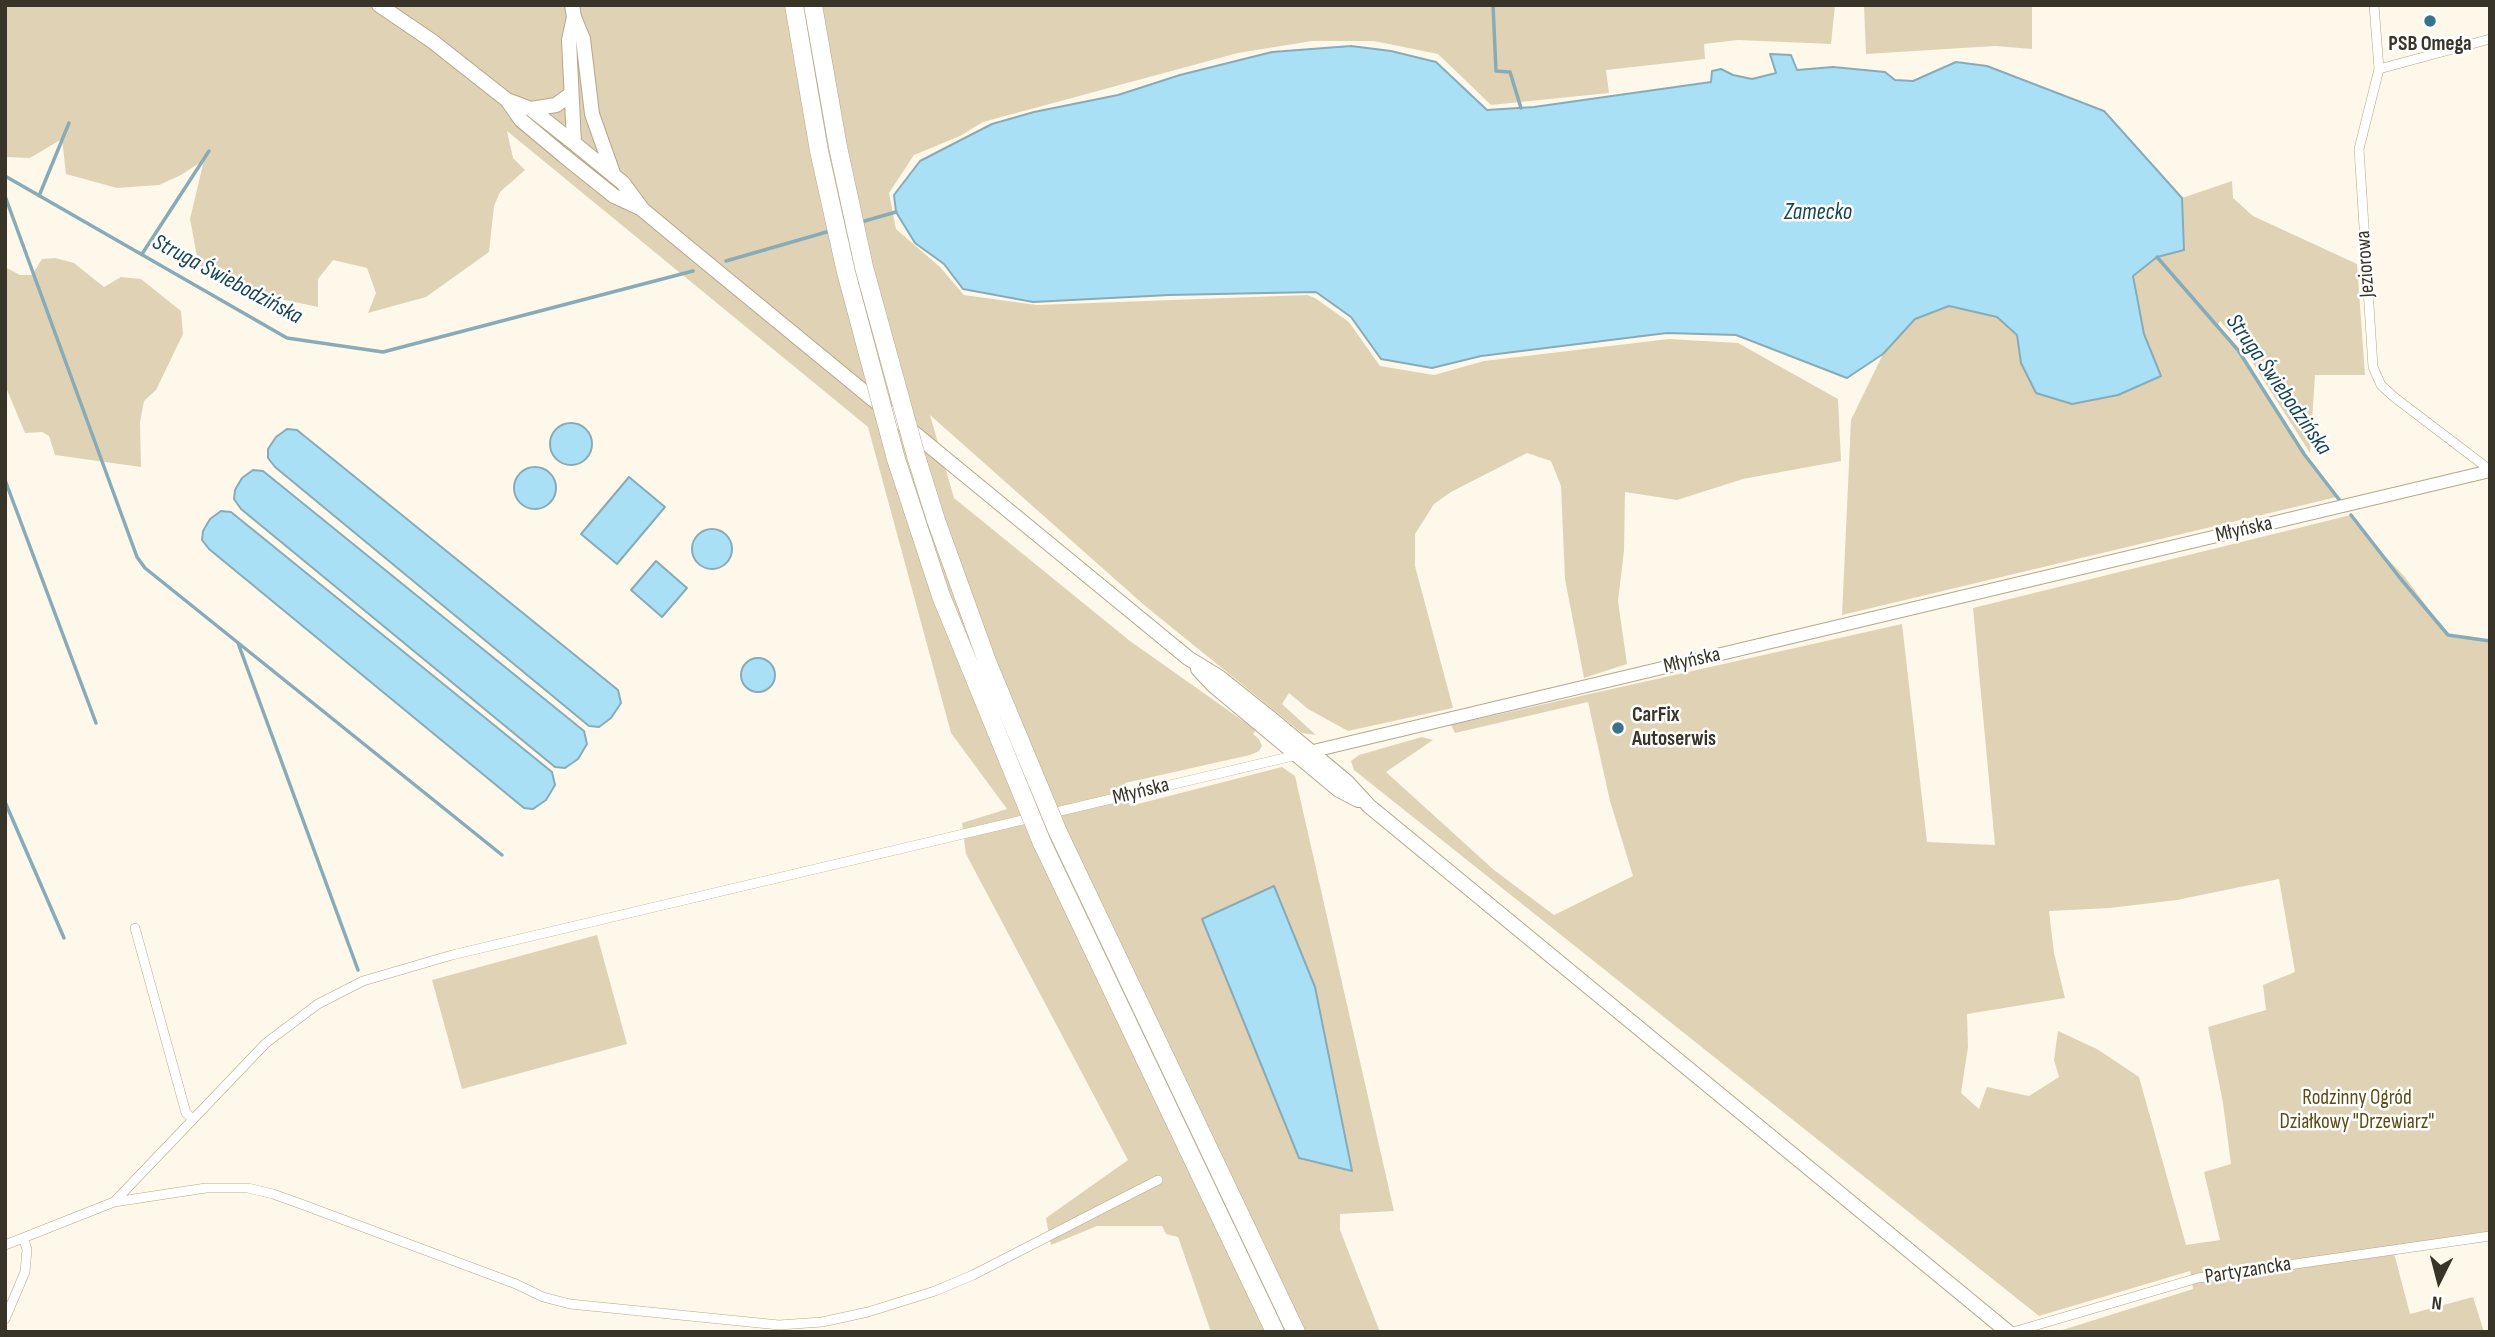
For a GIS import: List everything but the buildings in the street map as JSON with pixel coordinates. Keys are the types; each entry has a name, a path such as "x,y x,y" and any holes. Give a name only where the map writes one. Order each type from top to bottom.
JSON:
{"highway":[{"path":"794,5 819,151 846,272 896,459 941,596 1042,843 1275,1332"},
{"path":"813,5 838,147 864,267 916,456 988,664 1058,832 1296,1332"}],"main road":[{"path":"379,5 432,41 507,100 521,120 564,156 614,196 643,210 1188,658 1219,677 1304,754 1347,782 1369,806 2010,1332"},
{"path":"573,11 569,40 574,143"},
{"path":"573,11 583,39 592,114 614,176"},
{"path":"531,109 556,105 571,94"},
{"path":"507,100 531,109 574,143 623,183 643,210"},
{"path":"564,156 574,143 586,135 592,114"}],"street":[{"name":"Jeziorowa","path":"2374,5 2379,69 2359,149 2373,367 2381,385 2490,470"},
{"path":"2379,69 2490,39"},
{"name":"Młyńska","path":"114,1202 281,1030 318,1004 363,981 452,955 2490,470"},
{"path":"135,928 186,1113 193,1119"},
{"path":"5,1245 114,1202 206,1188 248,1188 301,1204 561,1302 779,1325 822,1322 868,1312 934,1291 973,1275 1158,1180"},
{"name":"Partyzancka","path":"2010,1332 2198,1278 2490,1236"},
{"path":"5,1319 25,1272 27,1249 23,1238"}],"green space":[{"path":"5,5 1835,5 1831,44 1738,40 1704,44 1705,59 1606,70 1609,93 1491,105 1438,54 1374,41 1312,41 1238,53 983,122 960,136 914,155 889,193 896,229 940,267 964,295 1037,305 1307,295 1349,322 1380,366 1434,375 1484,361 1669,339 1738,343 1838,399 1841,461 1743,479 1677,500 1625,492 1624,551 1618,601 1627,664 1584,678 1565,579 1561,486 1551,461 1527,453 1451,492 1434,504 1415,534 1415,566 1453,708 1348,731 1308,709 1289,693 1282,704 1316,735 1302,733 1144,605 930,415 954,498 1130,641 1256,730 1253,734 1262,746 1259,751 1250,755 1125,783 1130,806 1282,767 1295,776 1394,1211 1340,1214 1340,1230 1380,1332 1211,1332 1178,1237 1166,1234 1162,1226 1097,1226 1051,1245 1046,1218 1128,1160 966,854 962,823 1007,809 951,733 868,427 507,131 513,158 525,170 500,192 494,206 489,252 426,297 368,313 376,293 367,268 333,260 318,279 318,307 271,297 199,267 190,219 204,160 159,185 117,188 66,174 62,139 30,158 5,157"},
{"path":"1864,5 2032,5 2032,49 1995,46 1866,54"},
{"path":"2232,181 2233,198 2253,216 2357,264 2365,375 2315,375 2310,453 2240,343 2220,321 2218,325 2238,350 2304,454 2337,497 1842,615 1851,420 1883,354 1915,319 1949,306 1997,317 2017,336 2021,363 2144,334 2133,276 2157,257 2184,250 2182,198"},
{"path":"55,258 74,263 104,287 121,277 141,279 181,311 183,334 156,390 144,401 140,422 141,467 55,455 49,436 42,432 25,433 5,385 5,267 20,275 32,275 42,259"},
{"name":"Rodzinny Ogród Działkowy \"Drzewiarz\"","path":"2351,515 2373,544 2404,576 2448,635 2490,641 2490,1235 2394,1253 2410,1314 2473,1297 2484,1332 2056,1332 2193,1289 2190,1271 2039,1316 1354,770 1351,761 1359,755 1422,737 1433,740 1386,772 1494,870 1554,915 1633,876 1610,801 1588,702 1455,733 1451,725 1902,624 1927,842 1995,845 1973,608","holes":["2279,879 2295,972 2263,985 2266,1010 2208,1027 2223,1103 2231,1164 2204,1172 2220,1240 2186,1245 2139,1077 2097,1049 2058,1031 2054,1060 2059,1077 2029,1096 1987,1087 1979,1109 1961,1093 1968,1047 1967,1014 2065,998 2054,953 2049,911 2110,908 2177,900"]},
{"path":"597,935 627,1044 462,1089 432,980"}],"water":[{"name":"Zamecko","path":"1351,46 1391,51 1436,62 1487,110 1534,107 1711,82 1712,71 1721,69 1752,79 1776,73 1770,54 1791,55 1797,70 1833,67 1885,72 1895,80 1913,81 1956,62 1987,66 2104,111 2182,198 2184,250 2157,257 2133,276 2144,334 2161,376 2118,395 2072,404 2036,393 2021,363 2017,335 1997,317 1949,306 1915,319 1883,354 1847,378 1736,335 1667,333 1481,356 1432,368 1381,359 1351,317 1316,292 1169,295 1033,302 963,289 944,264 915,243 896,212 894,195 920,161 992,124 1034,112 1118,95 1180,75 1272,52"},
{"path":"571,423 586,429 592,444 586,459 571,465 556,459 550,444 556,429"},
{"path":"287,429 297,430 618,690 621,703 611,718 599,727 589,726 275,467 268,458 268,449 276,437"},
{"path":"535,467 550,473 556,488 550,503 535,509 520,503 514,488 520,473"},
{"path":"253,470 263,471 584,731 587,744 578,759 565,768 555,767 241,509 234,499 235,490 242,478"},
{"path":"629,477 665,507 617,564 581,534"},
{"path":"221,511 231,512 552,772 555,785 546,800 533,809 524,808 209,549 202,540 203,531 210,519"},
{"path":"712,529 720,530 726,535 731,541 731,557 726,563 720,568 712,569 704,568 698,563 693,557 692,549 693,541 698,535 704,530"},
{"path":"656,561 687,588 662,617 631,590"},
{"path":"758,658 770,663 775,675 770,687 758,692 746,687 741,675 746,663"},
{"path":"1274,886 1315,987 1352,1171 1299,1158 1202,919"}],"waterway":[{"path":"1493,5 1496,71 1510,72 1521,108"},
{"path":"39,196 69,123"},
{"path":"142,254 209,151"},
{"name":"Struga Świebodzińska","path":"5,176 287,338 383,352 693,271"},
{"path":"5,196 137,557 145,568 502,855"},
{"name":"Struga Świebodzińska","path":"861,222 896,212"},
{"name":"Struga Świebodzińska","path":"726,261 830,231"},
{"name":"Struga Świebodzińska","path":"2157,257 2238,350 2304,454 2341,502"},
{"path":"5,480 96,723"},
{"name":"Struga Świebodzińska","path":"2351,515 2448,635 2490,641"},
{"path":"238,643 358,970"},
{"path":"5,802 64,938"}],"place":[{"name":"PSB Omega","path":"2430,21"},
{"name":"CarFix Autoserwis","path":"1618,728"}]}
